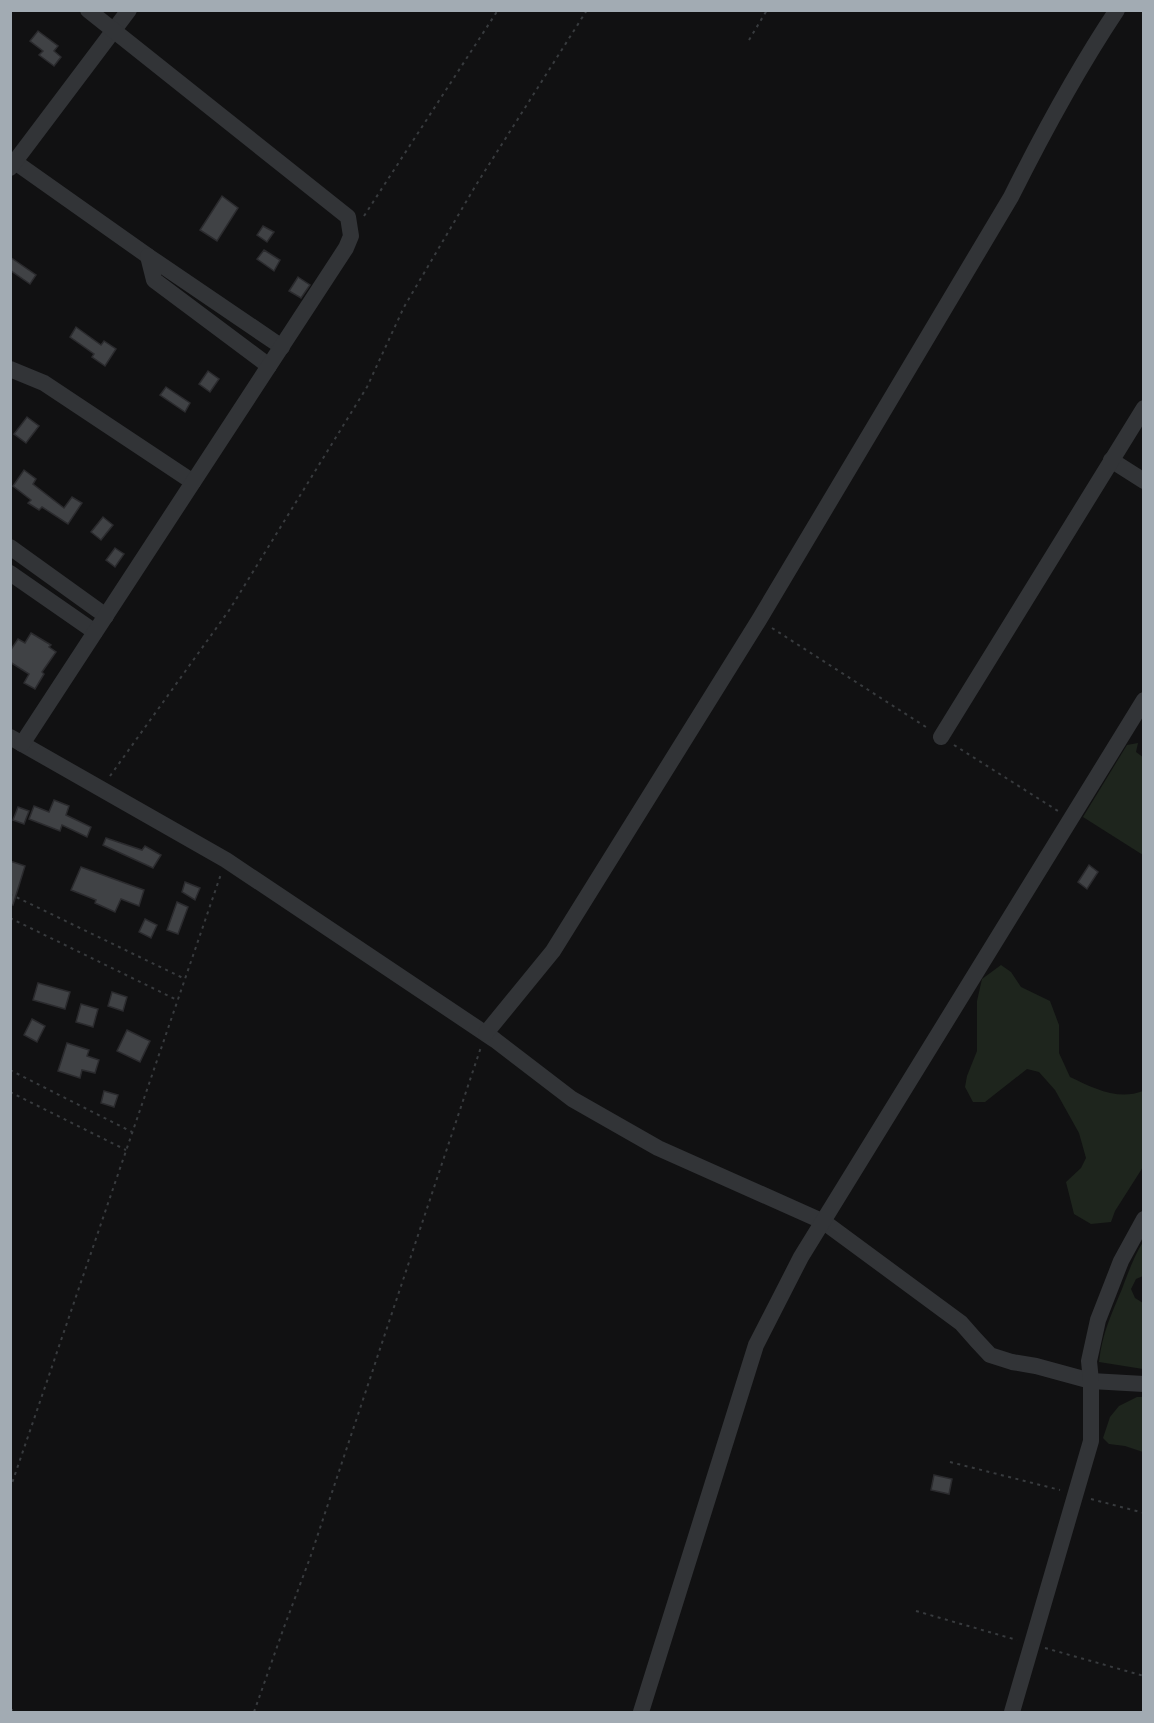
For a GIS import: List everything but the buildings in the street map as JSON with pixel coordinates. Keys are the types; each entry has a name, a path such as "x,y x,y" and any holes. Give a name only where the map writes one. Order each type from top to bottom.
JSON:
{"street":[{"path":"88,10 348,217 351,236 346,248 106,616 16,740 225,860 486,1033 572,1099 658,1148 824,1222 961,1323 990,1355 1091,1381 1143,1384"},
{"path":"129,10 13,165 282,347"},
{"path":"486,1033 553,951 759,620 1011,197 1047,125 1117,10"},
{"path":"148,256 154,280 269,366"},
{"path":"10,369 44,383 193,482"},
{"path":"941,737 1143,408"},
{"path":"1111,460 1143,481"},
{"path":"10,547 106,616"},
{"path":"10,573 95,632"},
{"path":"641,1713 756,1345 801,1257 1143,700"},
{"path":"1012,1713 1091,1441 1089,1361 1098,1320 1121,1261 1143,1219"}],"path":[{"path":"351,236 498,10"},
{"path":"101,789 230,609 367,387 404,307 470,195 587,10"},
{"path":"749,40 767,10"},
{"path":"759,620 1070,819"},
{"path":"10,1489 225,860"},
{"path":"10,894 184,979"},
{"path":"10,918 177,1000"},
{"path":"254,1713 310,1558 486,1033"},
{"path":"10,1070 132,1132"},
{"path":"10,1092 126,1150"},
{"path":"950,1461 1143,1513"},
{"path":"10,1709 16,1713"}],"shaded area":[{"path":"1138,743 1136,752 1144,758 1143,855 1083,817 1127,745"},
{"path":"1001,965 1011,972 1021,987 1050,1001 1059,1025 1059,1053 1070,1077 1115,1094 1134,1094 1143,1091 1143,1167 1115,1211 1111,1222 1091,1224 1074,1214 1066,1182 1081,1168 1086,1158 1079,1133 1055,1090 1039,1072 1027,1069 985,1102 973,1102 965,1087 977,1051 977,1001 982,979"},
{"path":"1143,1242 1143,1276 1136,1279 1131,1289 1135,1298 1143,1303 1143,1369 1099,1362 1102,1342 1108,1325 1131,1265"},
{"path":"1137,1397 1143,1397 1143,1452 1109,1444 1103,1438 1110,1417 1119,1406"}]}
